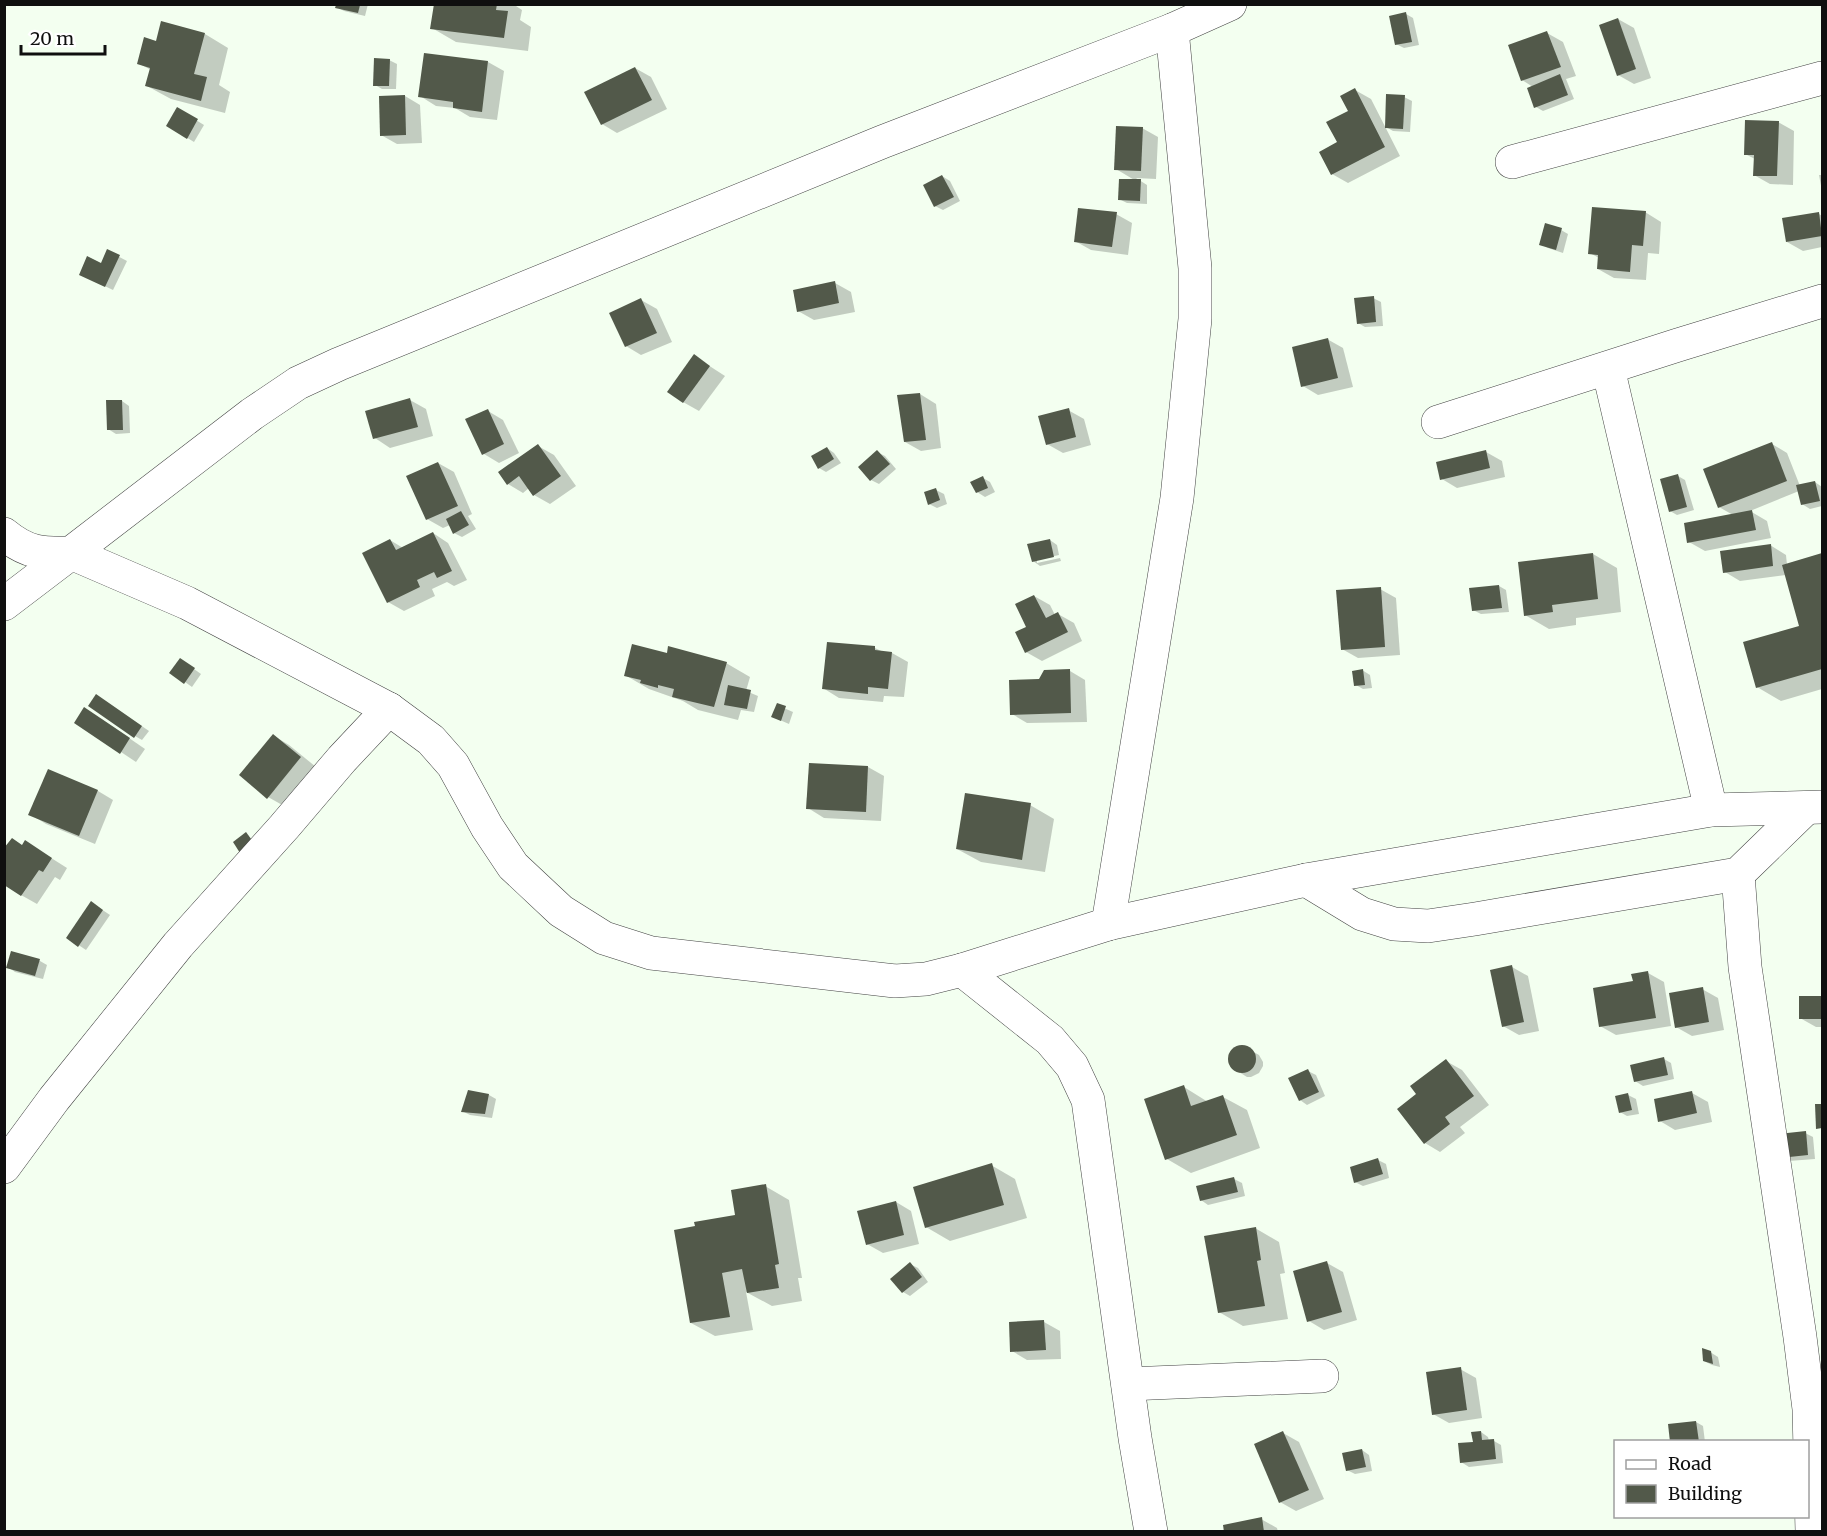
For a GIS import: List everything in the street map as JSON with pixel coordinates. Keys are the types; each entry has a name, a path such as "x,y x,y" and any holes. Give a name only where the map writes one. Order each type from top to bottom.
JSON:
{"street":[{"path":"4,604 252,414 298,383 339,364 882,142 1172,30 1230,4"},
{"path":"1108,924 1178,498 1195,319 1195,268 1172,30"},
{"path":"1512,162 1822,78"},
{"path":"1438,422 1678,345 1822,302"},
{"path":"1608,368 1711,810"},
{"path":"4,534 17,545 46,554 71,553 187,603 389,709 431,740 453,765 487,826 513,866 561,911 604,938 651,953 895,981 926,979 1108,924 1306,880 1711,810 1814,808"},
{"path":"4,1167 54,1099 178,945 389,709"},
{"path":"1306,880 1362,914 1394,924 1428,926 1475,920 1738,874 1814,808"},
{"path":"1738,874 1745,967 1809,1409 1812,1532"},
{"path":"962,970 1050,1040 1072,1066 1088,1100 1135,1438 1151,1532"},
{"path":"1128,1384 1322,1376"}],"building":[{"path":"434,4 497,4 496,10 508,11 504,38 430,29"},
{"path":"336,5 360,5 358,13 335,8"},
{"path":"1406,12 1412,42 1395,45 1389,16"},
{"path":"1618,18 1636,69 1617,76 1599,25"},
{"path":"161,21 205,33 194,74 207,77 201,101 145,86 150,68 137,64 144,37 156,41"},
{"path":"1547,31 1561,67 1521,81 1508,45"},
{"path":"424,53 488,61 482,112 453,108 453,102 418,97"},
{"path":"374,58 390,59 389,86 373,86"},
{"path":"635,67 652,100 601,125 584,92"},
{"path":"1560,74 1568,95 1534,108 1527,88"},
{"path":"1355,88 1385,147 1331,175 1319,152 1337,142 1326,122 1348,111 1340,96"},
{"path":"1386,94 1405,95 1403,129 1385,128"},
{"path":"405,95 406,135 380,136 379,96"},
{"path":"177,107 198,119 187,139 166,126"},
{"path":"1745,120 1779,121 1777,176 1753,176 1754,155 1744,155"},
{"path":"1116,126 1143,127 1141,171 1114,170"},
{"path":"942,175 954,197 934,207 923,185"},
{"path":"1119,179 1141,179 1140,201 1118,200"},
{"path":"1592,207 1646,211 1643,246 1632,245 1630,272 1597,269 1598,255 1588,254"},
{"path":"1078,208 1117,212 1112,247 1074,242"},
{"path":"1819,212 1822,236 1786,242 1782,218"},
{"path":"1545,223 1562,228 1556,250 1539,245"},
{"path":"107,249 120,255 105,287 79,275 87,256 101,263"},
{"path":"835,281 839,303 797,312 793,290"},
{"path":"1374,296 1376,322 1357,324 1354,298"},
{"path":"641,298 657,333 625,347 609,313"},
{"path":"1328,338 1338,378 1301,387 1292,347"},
{"path":"694,354 710,366 683,403 667,392"},
{"path":"920,393 926,440 904,442 897,395"},
{"path":"410,398 418,427 373,439 365,411"},
{"path":"106,400 122,400 123,430 107,430"},
{"path":"1069,408 1076,437 1046,445 1038,416"},
{"path":"488,409 504,444 482,455 465,419"},
{"path":"1772,442 1787,481 1718,508 1703,469"},
{"path":"538,444 561,476 533,496 519,476 507,485 498,472"},
{"path":"827,447 834,459 818,469 811,456"},
{"path":"877,450 890,464 870,481 858,467"},
{"path":"1486,450 1490,468 1440,480 1436,462"},
{"path":"438,462 458,506 426,520 406,476"},
{"path":"1678,474 1687,507 1669,512 1660,479"},
{"path":"983,476 988,488 976,493 970,482"},
{"path":"1815,481 1820,501 1801,505 1796,485"},
{"path":"936,488 940,500 928,505 924,492"},
{"path":"1752,510 1756,530 1687,543 1684,523"},
{"path":"461,511 469,525 453,534 446,519"},
{"path":"433,532 452,571 437,578 434,572 417,580 420,587 387,603 362,553 390,539 396,550"},
{"path":"1050,539 1054,557 1032,562 1027,544"},
{"path":"1771,544 1773,566 1723,573 1720,551"},
{"path":"1593,553 1598,599 1552,605 1553,612 1524,616 1518,562"},
{"path":"1822,553 1822,669 1756,688 1743,642 1799,626 1782,565"},
{"path":"1499,585 1502,608 1472,611 1469,588"},
{"path":"1381,587 1385,647 1341,650 1336,590"},
{"path":"1034,595 1046,618 1058,612 1068,632 1025,653 1015,632 1026,627 1015,604"},
{"path":"827,642 875,646 875,650 892,652 888,689 868,687 868,694 822,689"},
{"path":"632,644 667,653 668,646 727,662 714,707 672,697 674,689 658,685 658,688 640,683 641,680 624,676"},
{"path":"180,658 195,668 184,684 169,673"},
{"path":"1070,669 1071,713 1010,715 1009,680 1039,679 1044,670"},
{"path":"1363,669 1365,685 1354,686 1352,671"},
{"path":"728,685 751,690 747,709 724,705"},
{"path":"96,694 142,726 134,738 88,706"},
{"path":"777,703 786,706 781,721 771,717"},
{"path":"84,707 130,738 120,754 74,723"},
{"path":"273,734 301,757 267,799 239,775"},
{"path":"809,763 868,766 866,812 806,809"},
{"path":"48,769 98,790 79,836 28,815"},
{"path":"965,793 1031,803 1022,860 956,849"},
{"path":"246,832 254,843 240,853 233,842"},
{"path":"12,838 22,845 25,840 52,858 43,872 39,870 21,896 4,885 4,848"},
{"path":"91,901 103,910 78,947 66,938"},
{"path":"11,951 40,959 35,976 6,968"},
{"path":"1512,965 1524,1022 1502,1027 1490,970"},
{"path":"1648,971 1656,1018 1599,1027 1593,988 1633,981 1631,974"},
{"path":"1703,987 1709,1022 1675,1028 1669,993"},
{"path":"1799,996 1822,996 1822,1019 1799,1019"},
{"path":"1242,1045 1252,1049 1256,1059 1252,1069 1242,1073 1232,1069 1228,1059 1232,1049"},
{"path":"1664,1057 1668,1075 1634,1082 1630,1065"},
{"path":"1446,1059 1474,1096 1445,1117 1450,1124 1424,1144 1397,1109 1416,1094 1410,1086"},
{"path":"1308,1069 1319,1092 1299,1101 1288,1078"},
{"path":"1184,1085 1191,1106 1223,1095 1237,1135 1165,1160 1144,1099"},
{"path":"468,1090 489,1094 485,1114 461,1112"},
{"path":"1692,1091 1697,1113 1658,1122 1654,1099"},
{"path":"1628,1093 1632,1110 1619,1113 1615,1096"},
{"path":"1815,1104 1822,1104 1822,1128 1816,1129"},
{"path":"1806,1131 1808,1155 1780,1158 1778,1134"},
{"path":"1378,1158 1383,1174 1354,1183 1350,1167"},
{"path":"992,1163 1004,1205 925,1228 913,1187"},
{"path":"1234,1177 1238,1192 1200,1201 1196,1186"},
{"path":"766,1184 779,1264 775,1265 779,1288 747,1293 742,1269 722,1273 730,1317 690,1323 674,1230 695,1226 694,1222 735,1215 731,1190"},
{"path":"896,1201 904,1235 866,1245 857,1211"},
{"path":"1256,1227 1261,1260 1257,1261 1265,1306 1218,1313 1204,1236"},
{"path":"1327,1261 1342,1312 1307,1322 1293,1271"},
{"path":"910,1262 922,1277 902,1293 890,1279"},
{"path":"1044,1320 1046,1350 1010,1352 1009,1322"},
{"path":"1702,1348 1711,1351 1713,1364 1703,1361"},
{"path":"1461,1367 1467,1410 1432,1415 1426,1372"},
{"path":"1696,1421 1699,1440 1670,1440 1668,1424"},
{"path":"1283,1431 1309,1490 1279,1503 1254,1444"},
{"path":"1481,1431 1482,1440 1494,1439 1496,1459 1460,1463 1458,1443 1473,1442 1471,1432"},
{"path":"1362,1449 1366,1467 1346,1471 1342,1453"},
{"path":"1262,1517 1264,1532 1224,1532 1223,1525"}]}
